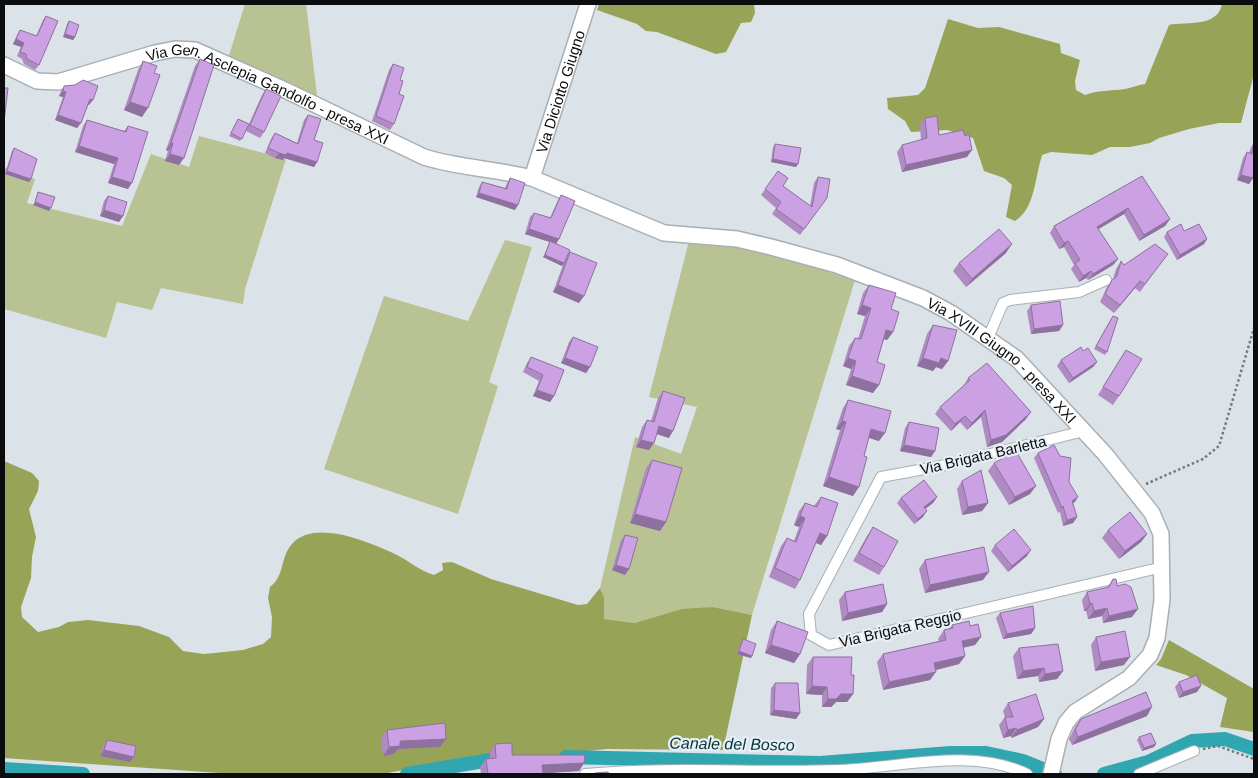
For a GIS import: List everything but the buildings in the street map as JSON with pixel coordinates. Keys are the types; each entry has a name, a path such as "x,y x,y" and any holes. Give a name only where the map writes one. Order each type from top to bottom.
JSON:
{"main road":[{"name":"Via Diciotto Giugno","path":"532,178 588,4"},
{"name":"Via Gen. Asclepia Gandolfo - presa XXI","path":"4,65 37,81 58,82 155,53 175,49 195,50 424,157 442,163 514,173 532,178"},
{"name":"Via XVIII Giugno - presa XXI","path":"532,178 664,233 737,239 837,265 884,282 937,305 988,338 1031,372 1084,431 1134,490 1157,523 1162,541 1163,567 1160,620 1157,638 1150,655 1130,678 1075,712 1066,723 1059,738 1053,768"}],"street":[{"path":"988,338 1003,303 1010,300 1079,292 1106,280"},
{"name":"Via Brigata Barletta","path":"881,477 946,465 1084,431"},
{"name":"Via Brigata Reggio","path":"881,477 808,614 811,635 829,645 1163,567"},
{"path":"1138,774 1194,751"},
{"path":"585,774 680,768 840,770 961,760 990,762 1027,774"}],"path":[{"path":"1134,490 1203,459 1219,446 1254,328"},
{"path":"1194,751 1218,746 1254,759"}],"green space":[{"path":"245,4 306,4 319,112 226,65"},
{"path":"599,4 754,4 755,13 751,22 741,23 726,52 716,54 657,32 646,31 637,24 597,10"},
{"path":"1222,4 1254,4 1254,74 1241,123 1219,123 1189,129 1159,138 1150,143 1130,147 1110,147 1092,155 1051,152 1042,155 1027,209 1015,221 1006,217 1012,185 1004,178 984,171 973,138 947,130 911,132 905,121 888,109 887,98 918,95 925,88 948,19 978,28 999,27 1060,44 1061,53 1080,60 1075,81 1076,90 1085,95 1145,84 1169,25 1208,20 1219,12"},
{"path":"199,136 286,159 245,289 243,304 161,288 152,310 117,302 106,338 4,309 4,167 35,179 27,203 122,226 151,154 189,167"},
{"path":"690,237 794,256 855,280 752,615 713,607 635,623 603,619 604,597 600,588 635,437 681,454 697,407 649,397"},
{"path":"505,240 532,247 489,382 498,386 458,514 324,469 384,296 468,321"},
{"path":"4,461 32,473 39,481 38,491 29,509 36,537 32,557 31,578 21,607 22,617 38,632 59,627 68,622 88,620 139,626 169,637 183,651 204,654 243,650 263,644 271,637 272,617 268,598 270,587 278,577 288,549 302,537 314,533 343,535 386,550 434,575 443,570 442,563 452,562 491,579 578,605 587,604 600,588 604,597 604,619 635,623 682,609 713,607 752,615 723,750 606,749 571,753 520,765 490,767 433,764 383,774 234,774 4,758"},
{"path":"1169,640 1254,689 1254,732 1220,727 1227,698 1186,675 1156,665 1161,659"}],"waterway":[{"name":"Canale del Bosco","path":"1104,774 1148,762 1192,741 1225,739 1254,749"},
{"name":"Canale del Bosco","path":"566,757 820,763 951,753 986,753 1023,761 1055,774"},
{"name":"Canale del Bosco","path":"407,774 502,758"},
{"name":"Canale del Bosco","path":"4,769 83,774"}]}
